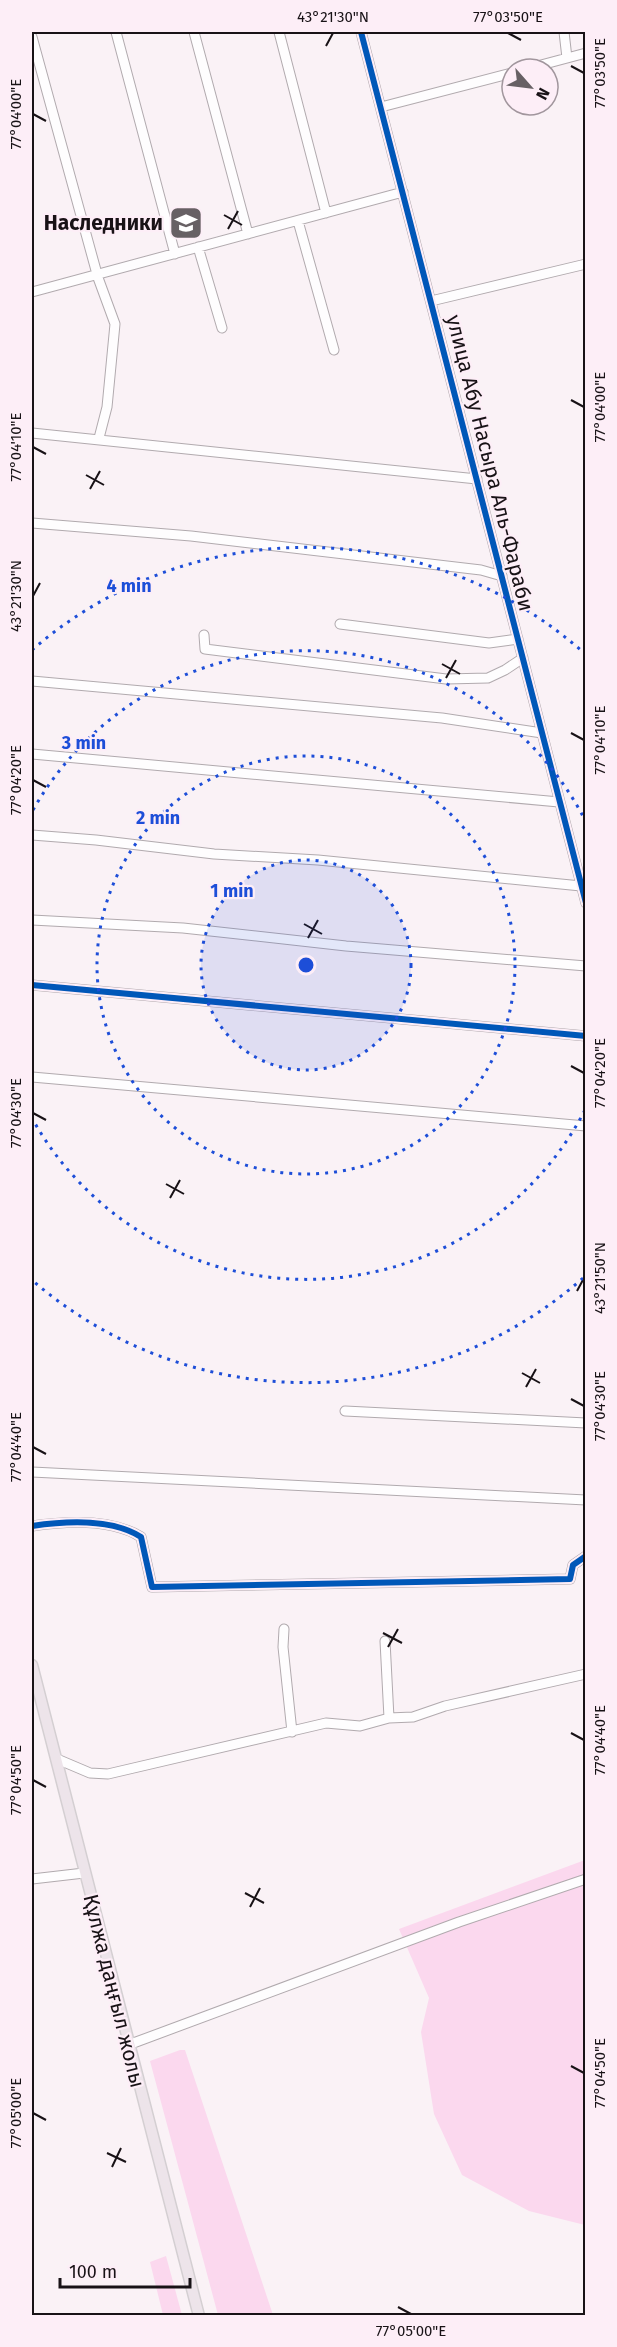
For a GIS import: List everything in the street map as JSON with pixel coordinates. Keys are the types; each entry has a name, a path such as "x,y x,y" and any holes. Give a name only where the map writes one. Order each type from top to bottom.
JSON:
{"main road":[{"name":"Құлжа даңғыл жолы","path":"32,1665 199,2316"}],"street":[{"path":"116,32 175,254"},
{"path":"194,32 248,234"},
{"path":"279,32 326,213"},
{"name":"улица Абу Насыра Аль-Фараби","path":"361,32 585,903"},
{"path":"564,32 567,58"},
{"path":"32,37 97,274 115,324 107,407 99,438"},
{"path":"560,60 585,53"},
{"path":"381,107 500,76"},
{"path":"32,292 403,192"},
{"path":"298,221 334,350"},
{"path":"198,247 222,328"},
{"path":"431,301 585,264"},
{"path":"32,433 99,438 477,479"},
{"path":"32,523 191,536 481,570 502,576"},
{"path":"340,624 489,643 518,639"},
{"path":"204,635 204,649 446,679 488,678 506,670 522,658"},
{"path":"32,681 442,718 542,733"},
{"path":"32,754 560,802"},
{"path":"32,835 214,854 318,860 581,886"},
{"path":"32,920 183,928 346,946 585,966"},
{"path":"32,985 585,1036"},
{"path":"32,1077 585,1126"},
{"path":"345,1412 585,1423"},
{"path":"32,1472 585,1500"},
{"path":"32,1526 82,1524 125,1527 141,1537 152,1587 570,1579 573,1565 585,1557"},
{"path":"284,1629 283,1647 292,1731"},
{"path":"385,1641 389,1718"},
{"path":"57,1759 100,1775 326,1723 360,1726 389,1718 413,1717 445,1706 585,1674"},
{"path":"32,1879 84,1873"},
{"path":"128,2046 459,1922 585,1879"}],"shaded area":[{"path":"585,1860 585,2225 529,2211 462,2175 434,2114 421,2032 429,1998 399,1929"},
{"path":"185,2050 273,2315 218,2315 150,2061"},
{"path":"166,2256 182,2315 163,2315 150,2262"}],"cycle path":[{"path":"361,32 586,903"},
{"path":"32,985 586,1036"},
{"path":"32,1526 59,1523 102,1524 129,1531 141,1537 152,1587 570,1579 573,1565 586,1556"}],"place":[{"name":"Наследники","path":"186,223"}]}
